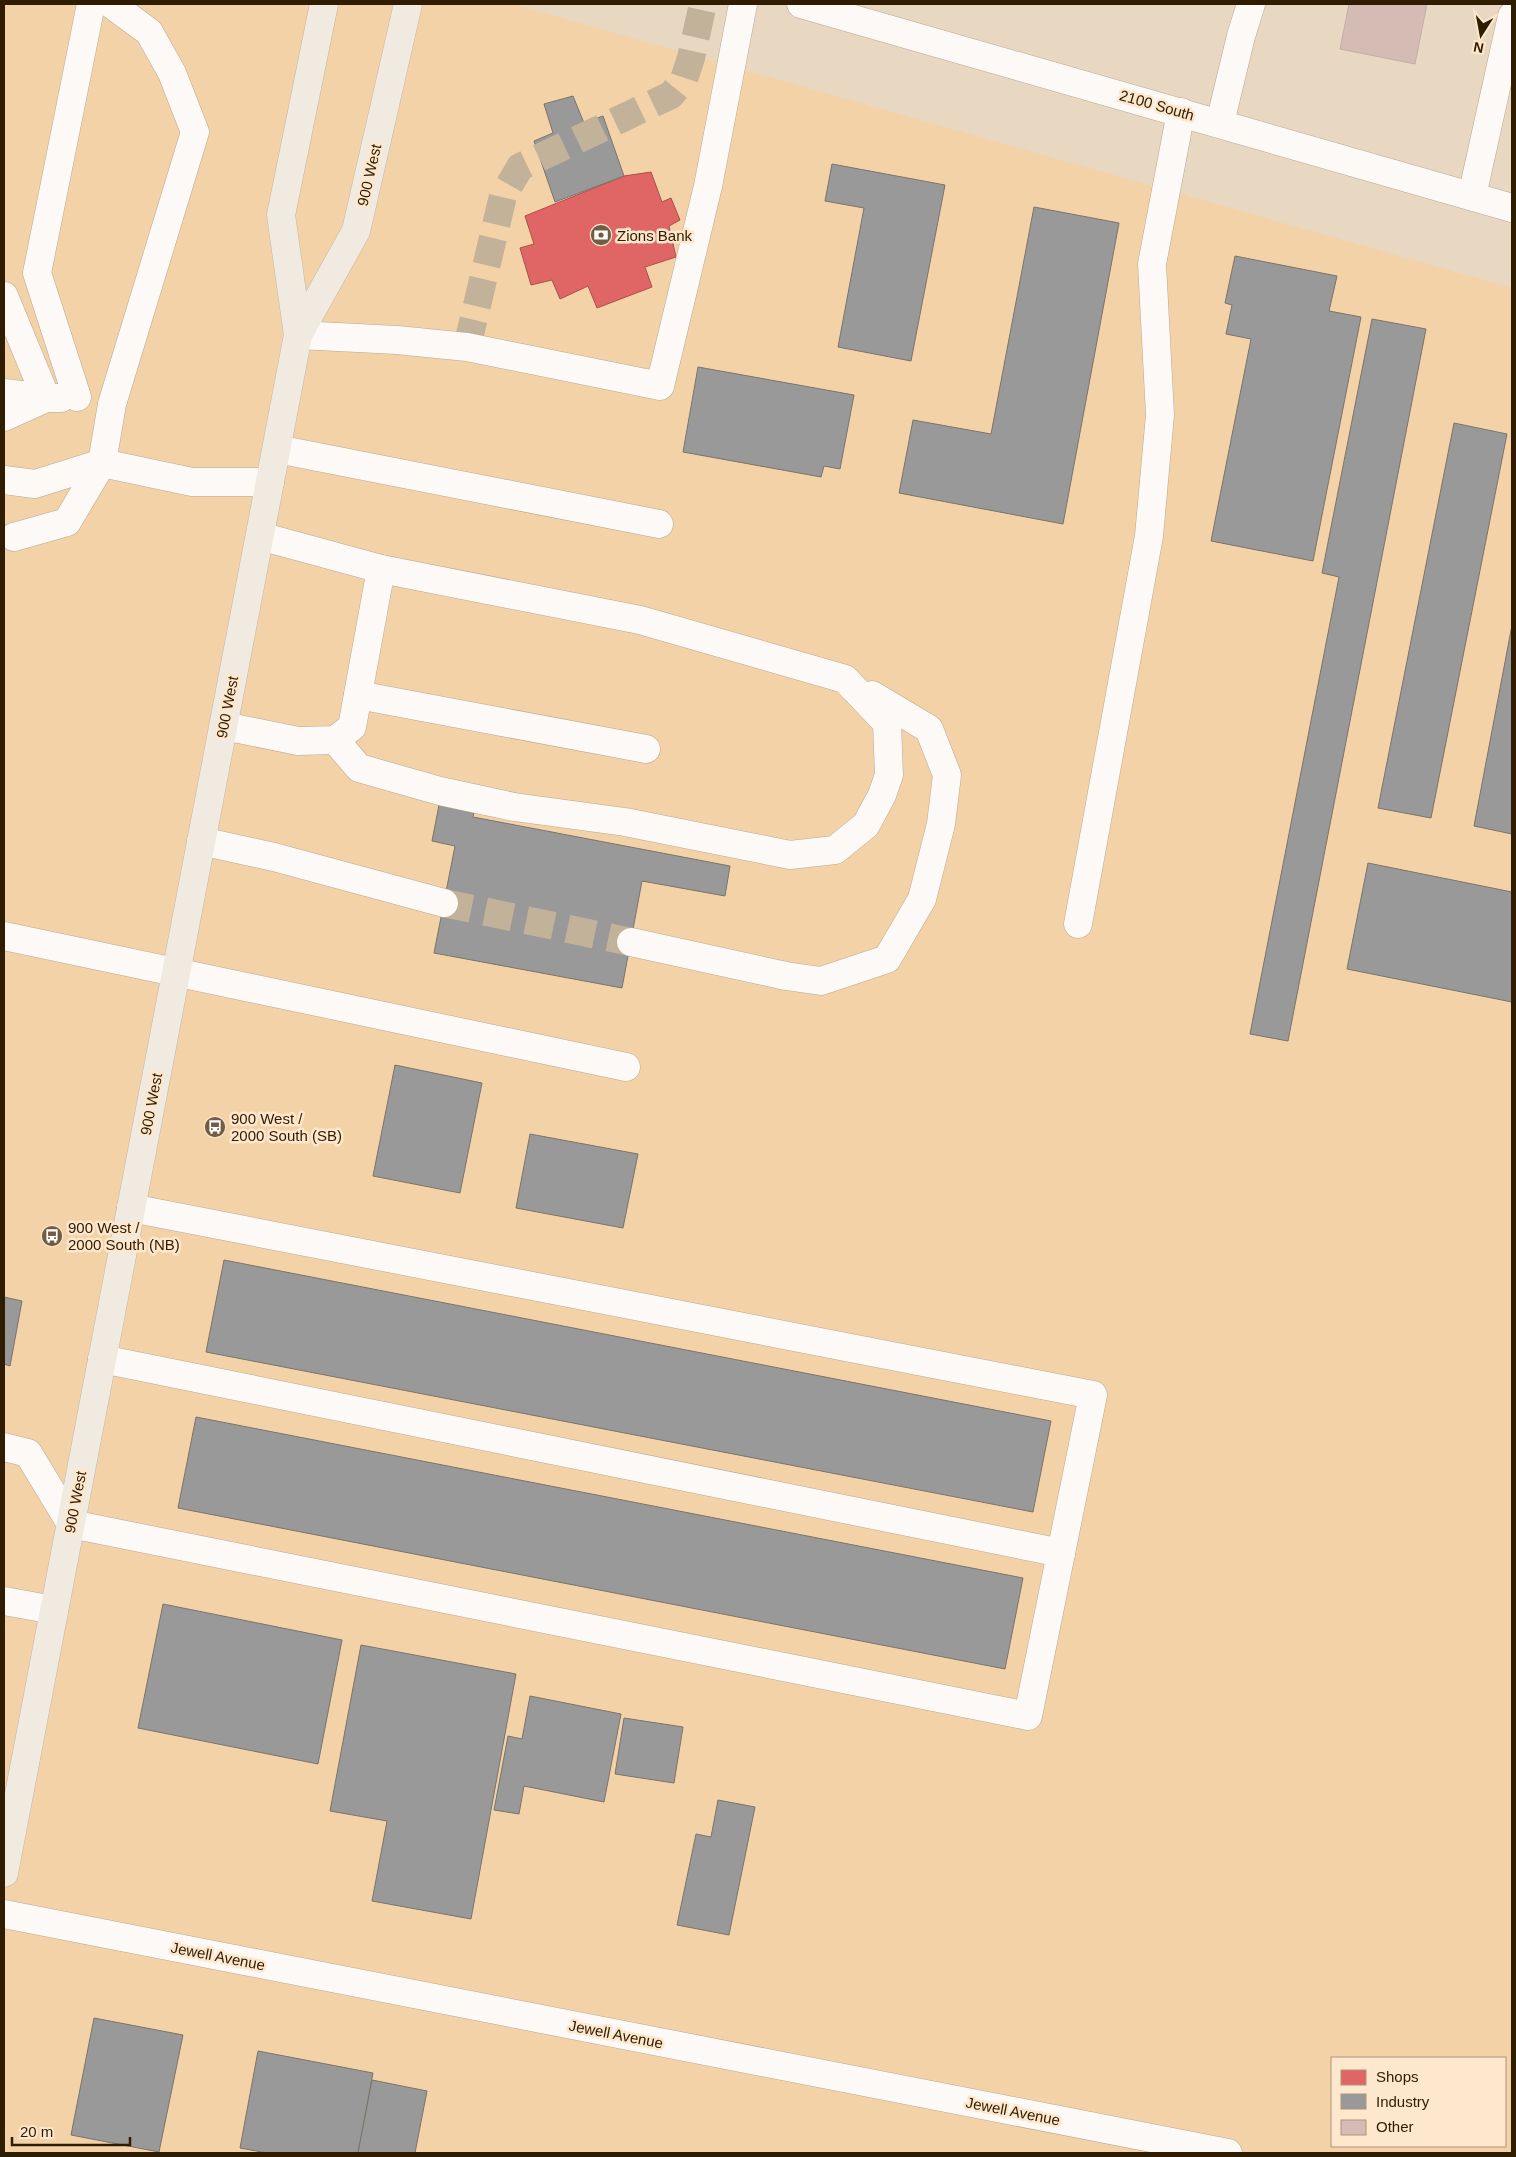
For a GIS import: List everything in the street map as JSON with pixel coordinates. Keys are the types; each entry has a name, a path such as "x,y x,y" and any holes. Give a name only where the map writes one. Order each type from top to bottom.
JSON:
{"main road":[{"name":"900 West","path":"4,1874 298,335 281,215 324,4"},
{"name":"900 West","path":"298,335 356,231 408,4"}],"street":[{"path":"77,397 37,273 92,4"},
{"path":"7,535 68,522 102,463 112,404 195,132 172,73 148,32 111,4"},
{"path":"298,335 398,340 467,348 660,386 708,186 743,4"},
{"name":"2100 South","path":"800,4 1512,208"},
{"path":"1220,123 1241,36 1251,4"},
{"path":"1472,196 1512,16"},
{"path":"1078,924 1149,536 1160,415 1152,264 1181,112"},
{"path":"4,296 46,398"},
{"path":"4,348 46,398"},
{"path":"4,393 46,398 77,397 112,404"},
{"path":"4,417 46,398"},
{"path":"277,449 659,524"},
{"path":"4,480 35,484 102,463 192,482 270,482"},
{"path":"260,536 381,569 640,620 845,679 929,729 947,775 941,824 922,899 886,959 821,981 786,976 631,942"},
{"path":"224,726 298,741 336,740 352,727 381,569"},
{"path":"336,740 359,768 440,791 514,807 625,822 790,855 819,853 835,850 866,825 882,795 889,775 887,723 845,679"},
{"path":"358,695 646,749"},
{"path":"202,841 274,857 444,902"},
{"path":"4,936 177,971 626,1068"},
{"path":"4,1446 28,1453 71,1524 1028,1716 1093,1394 131,1208"},
{"path":"102,1359 1061,1553"},
{"path":"4,1602 54,1610"},
{"name":"Jewell Avenue","path":"4,1914 1228,2153"}],"shaded area":[{"path":"4,4 512,4 1512,288 1512,2153 4,2153"}],"building: Shops":[{"name":"Zions Bank","path":"651,172 662,202 671,198 680,220 669,226 676,257 645,267 652,287 597,308 588,286 560,299 552,280 531,285 520,248 534,244 525,216 624,176"}],"building: Industry":[{"path":"573,96 584,123 603,116 624,176 555,202 534,141 553,133 544,104"},
{"path":"832,164 945,185 911,361 838,347 864,208 825,201"},
{"path":"1034,207 1119,223 1063,524 899,493 913,420 991,434"},
{"path":"1235,256 1337,276 1329,311 1361,317 1313,561 1211,541 1251,339 1226,334 1232,305 1225,303"},
{"path":"1372,319 1426,329 1288,1041 1250,1034 1339,577 1322,573"},
{"path":"698,367 854,395 840,469 824,466 821,477 683,452"},
{"path":"1454,423 1507,434 1431,818 1378,808"},
{"path":"1512,625 1512,834 1474,826"},
{"path":"439,805 474,812 473,817 730,866 725,896 642,881 622,988 434,953 455,846 432,841"},
{"path":"1368,863 1512,892 1512,1002 1347,969"},
{"path":"395,1065 482,1083 460,1193 373,1176"},
{"path":"530,1134 638,1154 623,1228 516,1208"},
{"path":"224,1260 1051,1421 1033,1512 206,1352"},
{"path":"4,1297 22,1301 10,1366 4,1364"},
{"path":"196,1417 1023,1578 1005,1669 178,1508"},
{"path":"163,1604 342,1640 318,1764 138,1728"},
{"path":"361,1645 516,1674 471,1919 372,1901 387,1821 330,1811"},
{"path":"530,1696 621,1714 604,1802 524,1786 519,1814 494,1810 508,1736 522,1739"},
{"path":"624,1718 683,1727 674,1783 615,1774"},
{"path":"718,1800 755,1807 729,1935 677,1925 696,1834 711,1837"},
{"path":"94,2018 183,2035 159,2152 71,2135"},
{"path":"258,2051 373,2073 358,2153 267,2153 240,2148"},
{"path":"372,2080 427,2091 415,2153 358,2153"}],"building: Other":[{"path":"1349,4 1427,4 1415,64 1340,49"}],"tunnel":[{"path":"467,347 503,196 520,167 671,95 684,79 691,58 703,4"},
{"path":"444,903 631,942"}],"place":[{"name":"Zions Bank","path":"601,235"},
{"name":"900 West / 2000 South (SB)","path":"215,1127"},
{"name":"900 West / 2000 South (NB)","path":"52,1236"}]}
